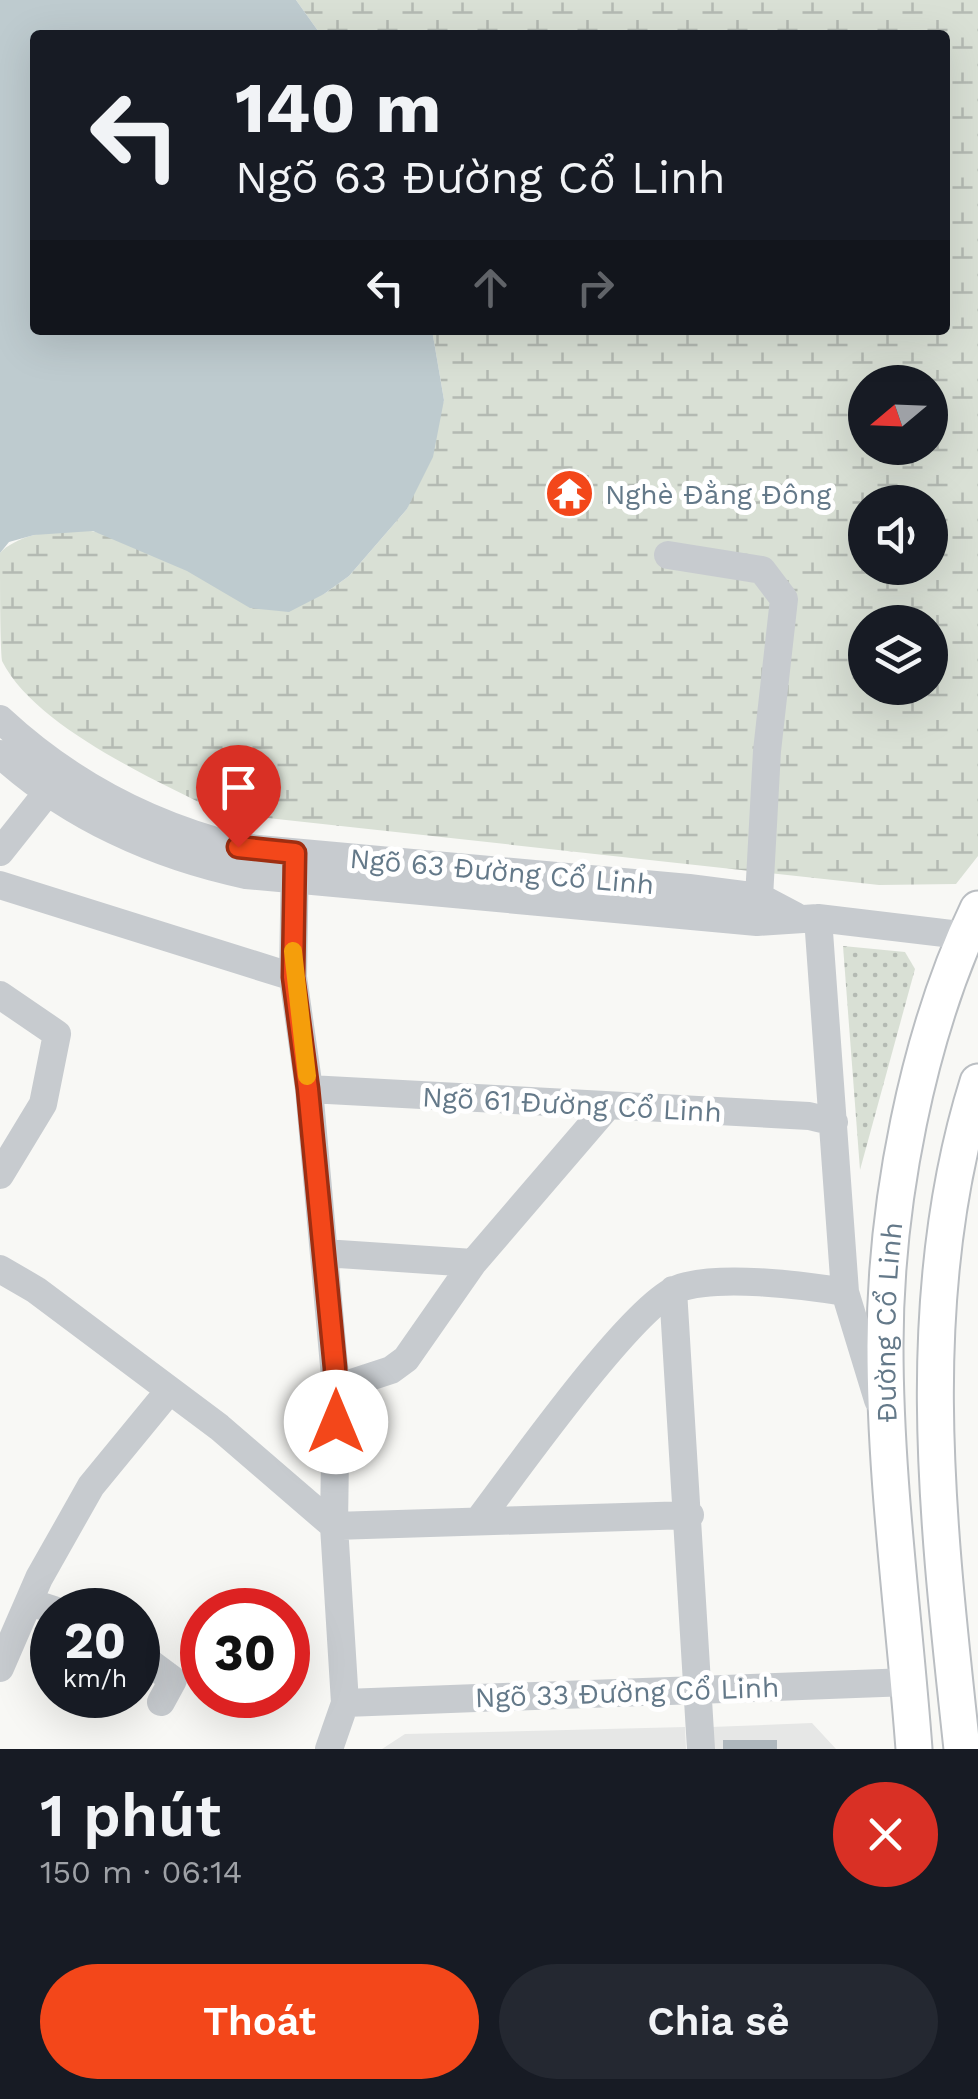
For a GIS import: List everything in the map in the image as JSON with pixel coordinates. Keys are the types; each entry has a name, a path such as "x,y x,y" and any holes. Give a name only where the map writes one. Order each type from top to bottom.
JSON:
{"main road":[{"name":"Đường Cổ Linh","path":"914,1749 885,1344 910,1124 928,1041 974,926"},
{"name":"Đường Cổ Linh","path":"962,1749 966,1679 934,1422 933,1337 961,1137 978,1082"}],"street":[{"path":"668,555 762,570 784,600 766,751 758,910"},
{"name":"Ngõ 63 Đường Cổ Linh","path":"0,720 64,769 122,805 175,829 238,847 806,917 974,926"},
{"name":"Ngõ 63 Đường Cổ Linh","path":"0,754 50,795 96,822 201,866 294,882 758,910"},
{"path":"0,852 50,795 64,769"},
{"path":"295,853 293,977 308,1089 336,1388 334,1526 345,1703 329,1749"},
{"path":"0,885 293,977"},
{"path":"806,917 834,1122 845,1292 890,1436"},
{"path":"0,996 57,1034 43,1104 0,1175"},
{"name":"Ngõ 61 Đường Cổ Linh","path":"308,1089 809,1116 834,1122"},
{"path":"336,1388 391,1370 406,1359 473,1263 607,1108"},
{"path":"324,1254 473,1263"},
{"path":"0,1270 36,1290 218,1427 334,1526 690,1516"},
{"path":"478,1521 582,1385 656,1302 673,1290 698,1282 845,1292"},
{"path":"673,1290 690,1516 701,1749"},
{"path":"49,1588 90,1486 169,1391"},
{"path":"0,1668 30,1624"},
{"path":"160,1670 173,1680 161,1702"},
{"name":"Ngõ 33 Đường Cổ Linh","path":"345,1703 909,1682"}],"shaded area":[{"path":"0,0 296,0 317,30 30,30 30,335 433,335 444,400 433,457 407,509 349,576 289,612 250,608 187,571 93,531 34,535 9,542 0,553"},
{"path":"812,1723 836,1749 711,1749 711,1727"},
{"path":"685,1727 686,1749 382,1749 405,1734"}],"green space":[{"path":"296,0 978,0 978,856 956,884 879,885 221,813 69,730 18,685 2,661 0,553 19,540 45,532 96,532 177,563 251,608 324,594 349,576 407,509 444,400 433,335 950,335 950,30 317,30"},
{"path":"843,946 905,952 915,969 860,1170"}],"building":[{"path":"723,1740 777,1740 777,1749 723,1749"}],"slow traffic":[{"path":"293,951 307,1076"}],"place":[{"name":"Nghè Đằng Đông","path":"570,494"}],"route":[{"path":"238,847 295,853 293,977 335,1368 336,1422"}]}
